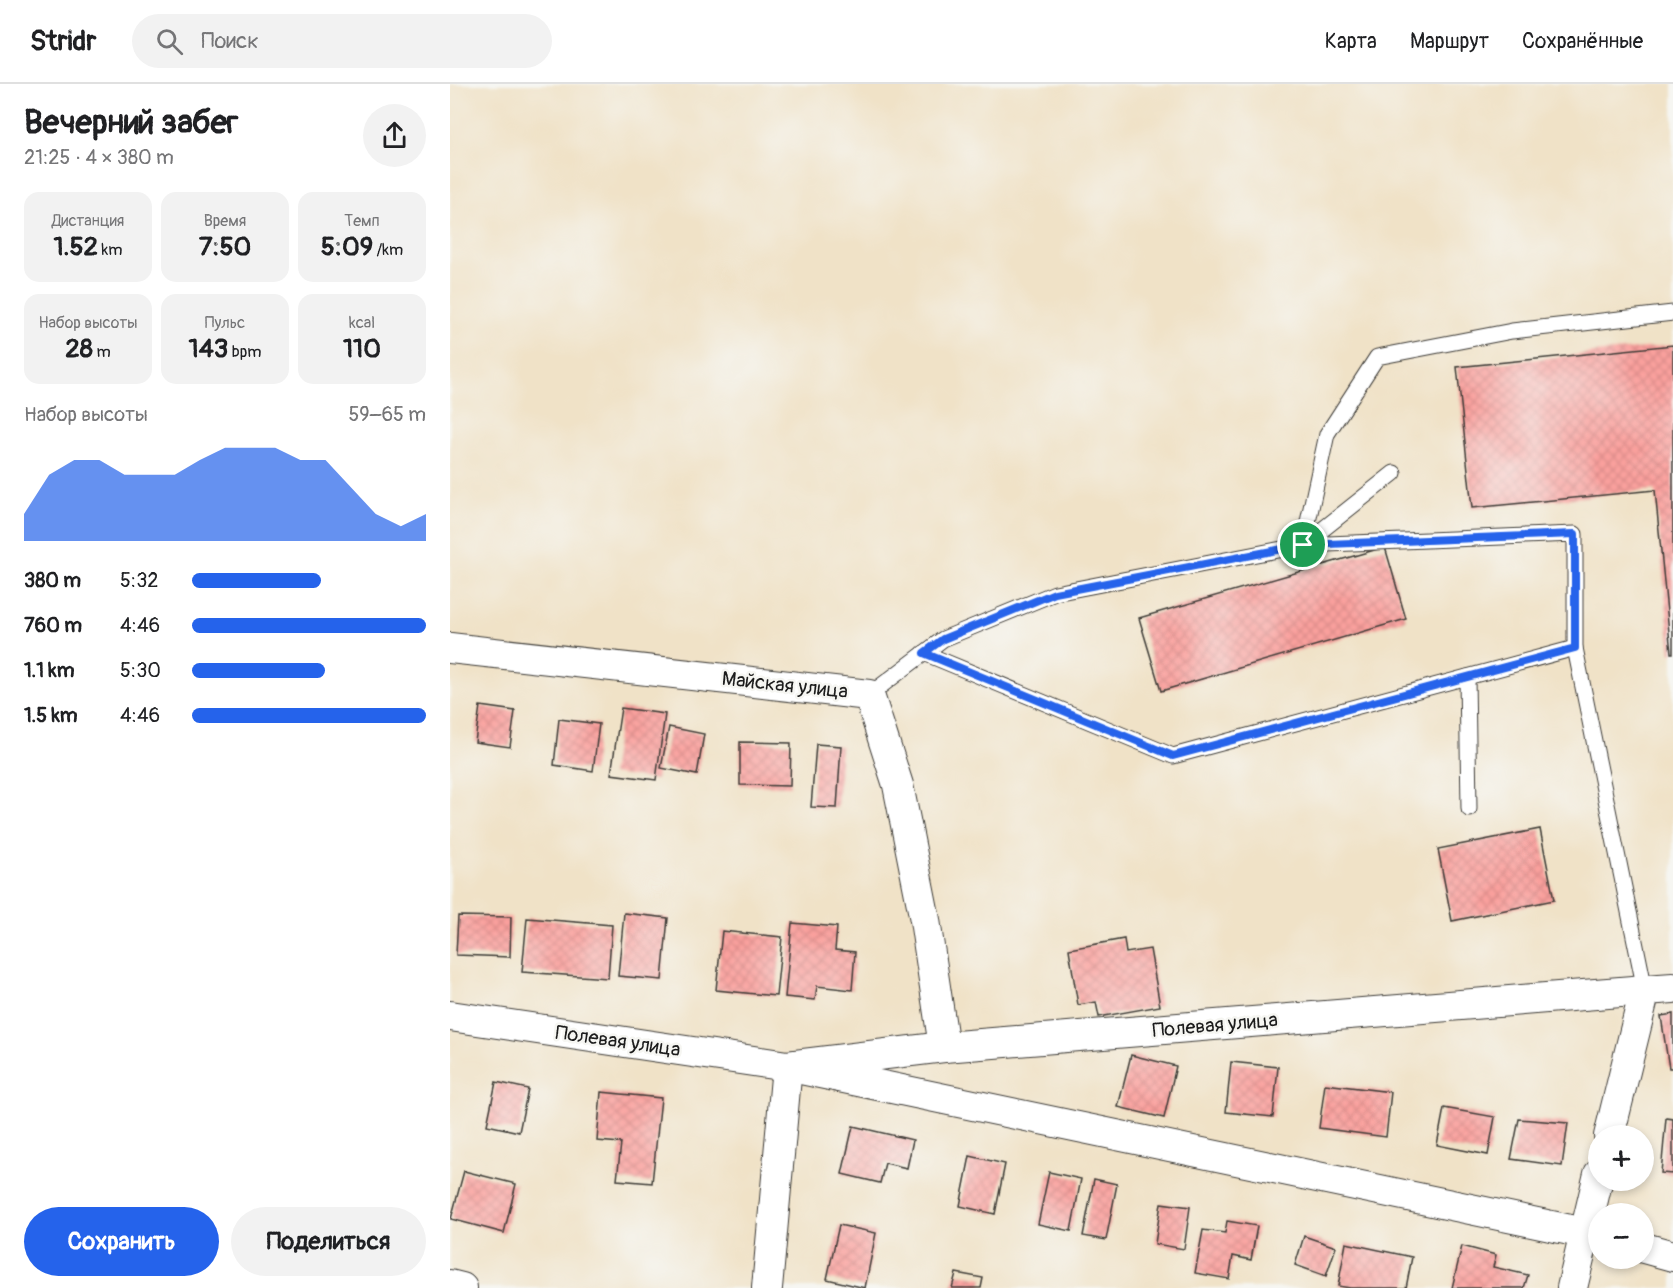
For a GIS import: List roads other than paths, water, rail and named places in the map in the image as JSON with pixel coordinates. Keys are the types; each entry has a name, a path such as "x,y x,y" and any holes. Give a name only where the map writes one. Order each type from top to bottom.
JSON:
{"street":[{"name":"Майская улица","path":"450,648 869,695 898,785 925,920 944,1047"},
{"name":"Полевая улица","path":"787,1066 944,1047 1659,989"},
{"path":"1613,1125 1659,989"},
{"name":"Полевая улица","path":"450,1016 787,1066 1588,1233"},
{"path":"767,1288 787,1066"},
{"path":"1572,1288 1588,1245"},
{"path":"1654,1251 1673,1256"},
{"path":"450,1285 462,1288"}],"lane":[{"path":"1303,545 1327,434 1377,357 1512,332 1673,313"},
{"path":"1303,545 1394,473"},
{"path":"869,695 943,639 1055,593 1303,545 1575,534 1575,648 1659,989"},
{"path":"924,653 1173,756 1575,648"},
{"path":"1467,677 1469,809"}]}
